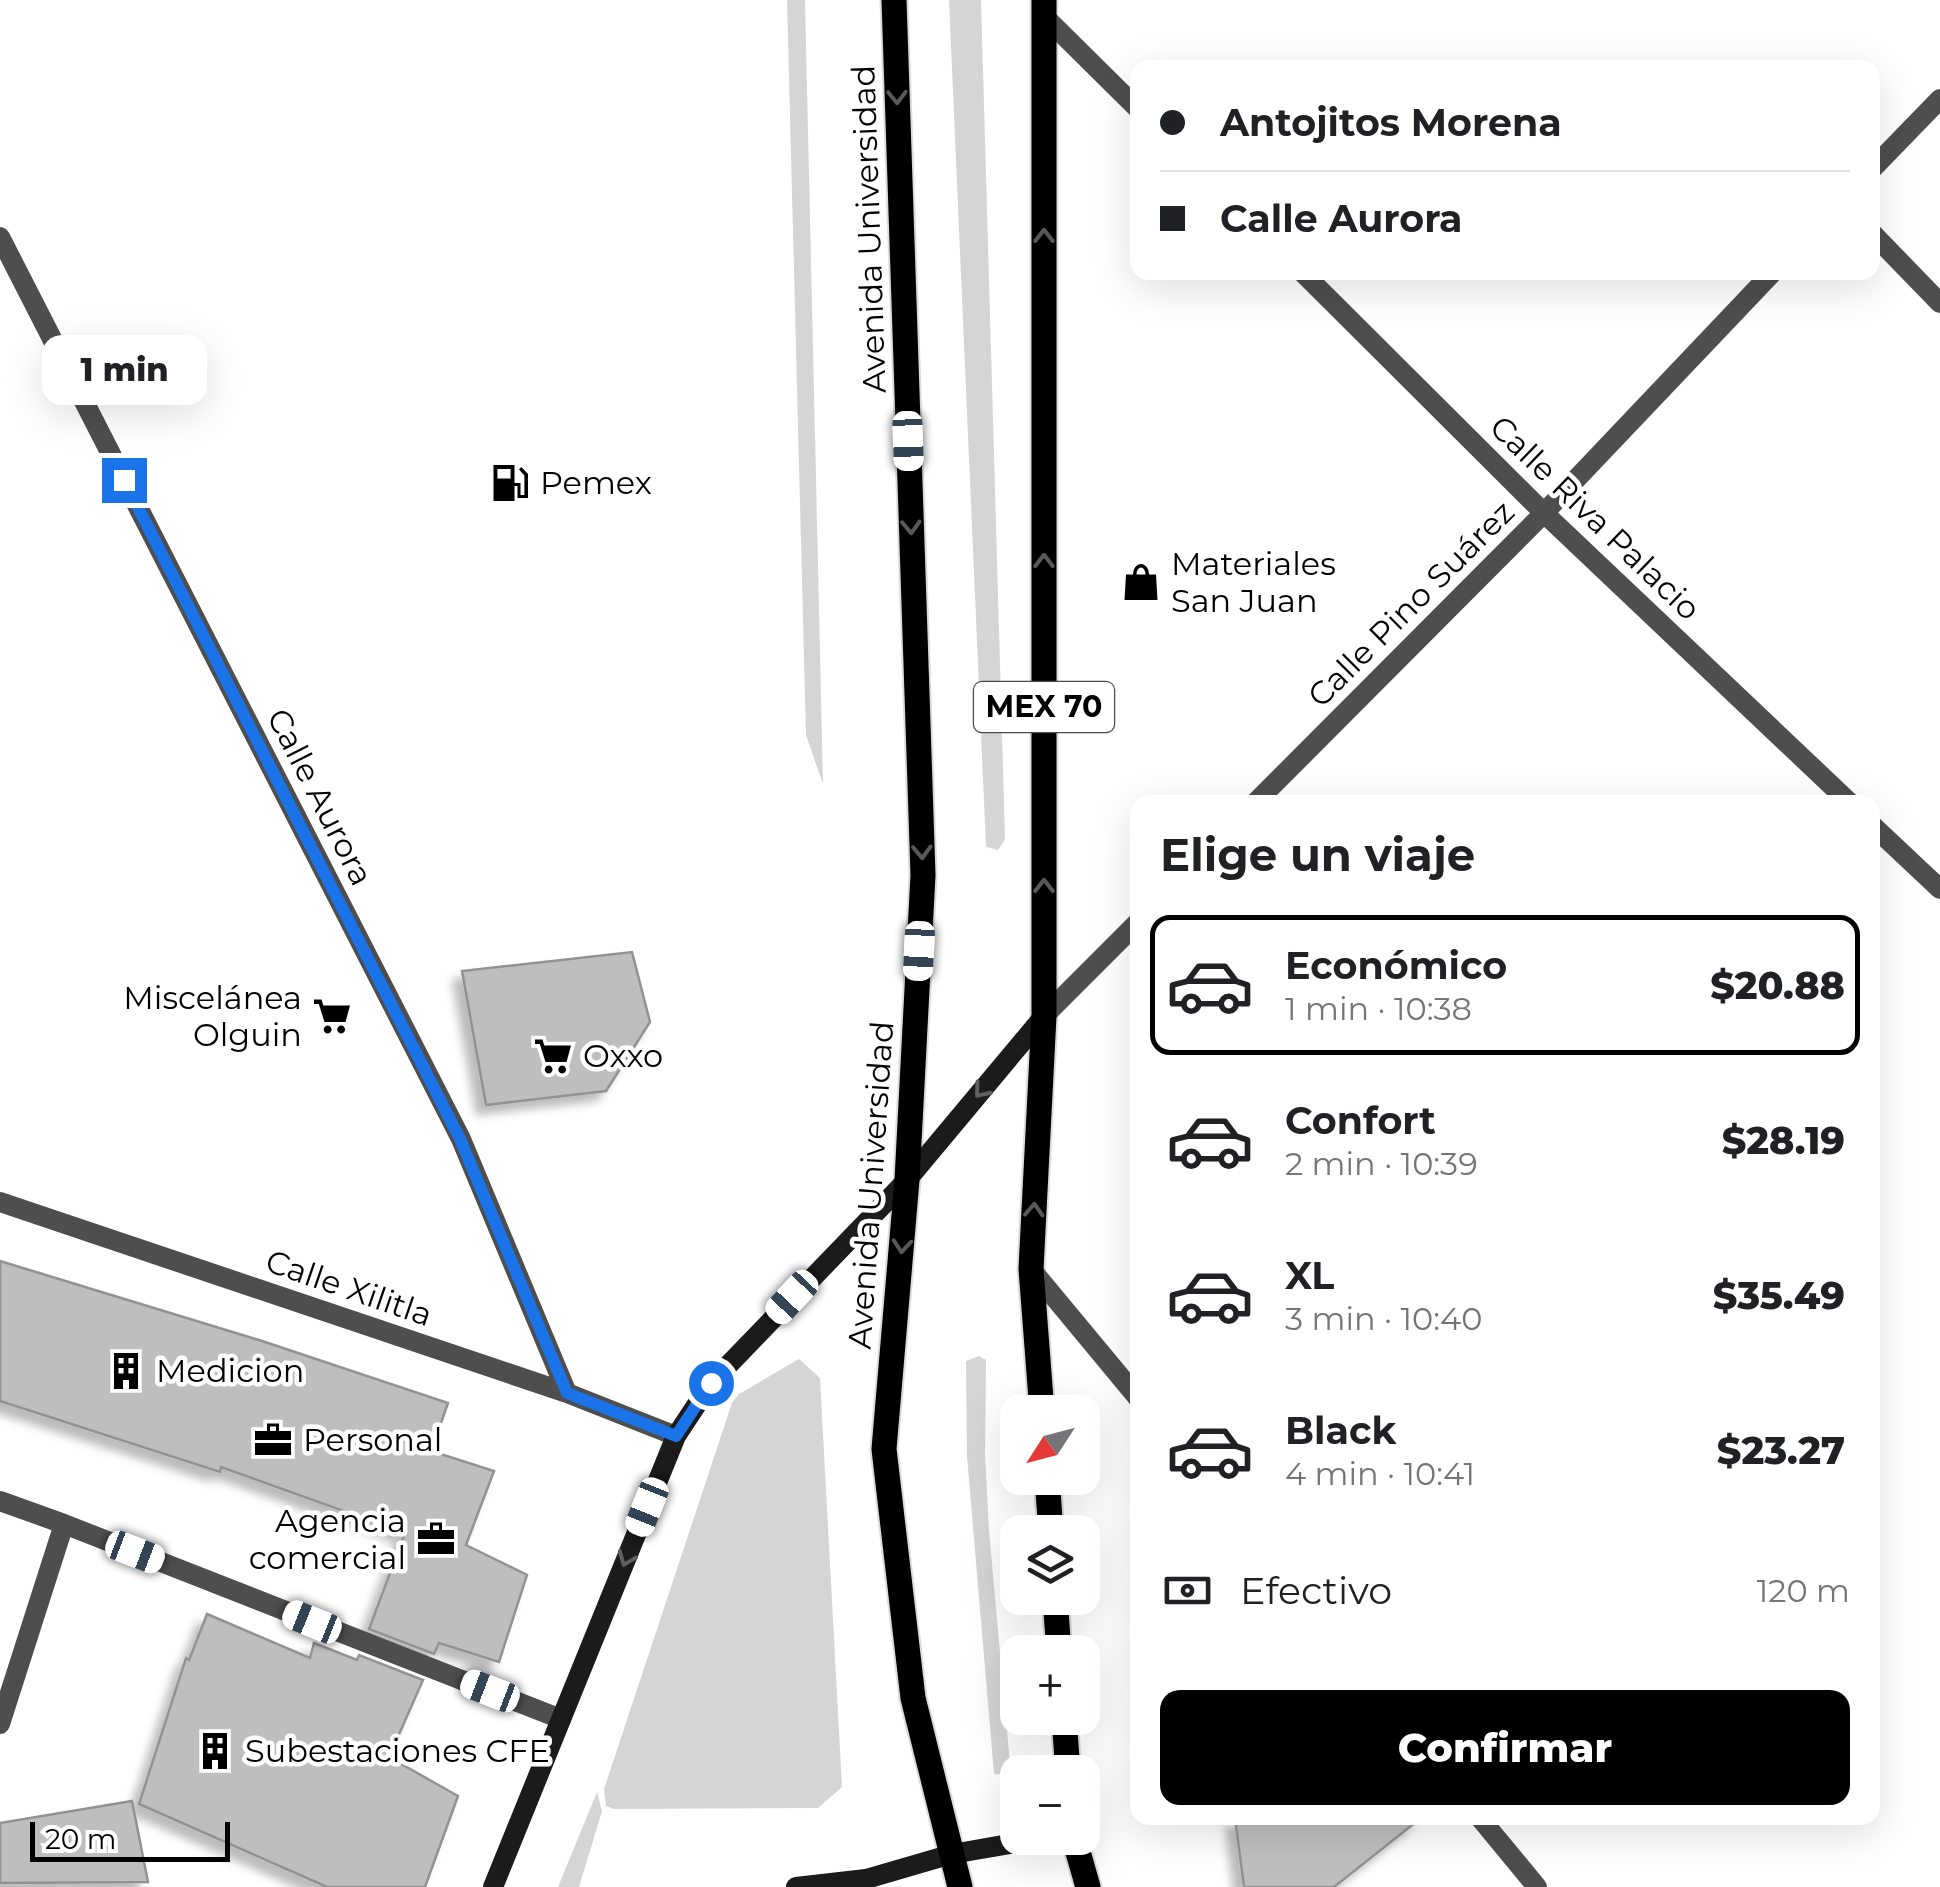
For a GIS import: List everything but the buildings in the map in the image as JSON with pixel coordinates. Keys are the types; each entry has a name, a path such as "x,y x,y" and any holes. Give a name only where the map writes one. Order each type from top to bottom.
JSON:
{"main road":[{"name":"Avenida Universidad","path":"894,0 923,874 907,1180 884,1450 913,1698 960,1887"},
{"name":"MEX 70","path":"1041,1395 1031,1268 1044,1016 1044,8"},
{"path":"493,1887 676,1436 711,1383 907,1180 1044,1016"},
{"path":"796,1887 866,1880 952,1854 1000,1846"},
{"path":"1079,1855 1088,1887"}],"street":[{"path":"1044,8 1130,100"},
{"path":"1880,161 1940,98"},
{"name":"Calle Aurora","path":"0,238 460,1139 567,1393"},
{"path":"1880,240 1940,303"},
{"name":"Calle Riva Palacio","path":"1310,280 1544,513 1842,795"},
{"name":"Calle Pino Suárez","path":"1263,795 1544,513 1765,280"},
{"path":"1880,833 1940,889"},
{"path":"1044,1016 1130,930"},
{"name":"Calle Xilitla","path":"0,1202 567,1393 676,1436"},
{"path":"1031,1268 1130,1388"},
{"path":"0,1501 561,1719"},
{"path":"0,1724 64,1524"},
{"path":"1486,1825 1537,1887"}],"shaded area":[{"path":"787,0 805,0 823,784 806,735"},
{"path":"949,0 981,0 1005,839 998,850 986,847"},
{"path":"979,1356 986,1360 985,1454 1000,1652 1000,1735 1007,1735 1009,1755 1000,1755 1000,1774 994,1774 967,1456 966,1361"},
{"path":"799,1359 820,1378 842,1787 818,1808 606,1806 604,1789 732,1403 739,1394"},
{"path":"597,1792 602,1811 579,1887 558,1887"}],"place":[{"name":"Pemex","path":"510,483"},
{"name":"Materiales San Juan","path":"1141,582"},
{"name":"Miscelánea Olguin","path":"332,1016"},
{"name":"Oxxo","path":"553,1056"},
{"name":"Medicion","path":"126,1371"},
{"name":"Personal","path":"273,1440"},
{"name":"Agencia comercial","path":"436,1539"},
{"name":"Subestaciones CFE","path":"215,1751"}],"route":[{"path":"124,480 460,1139 567,1393 676,1436 711,1383"}]}
